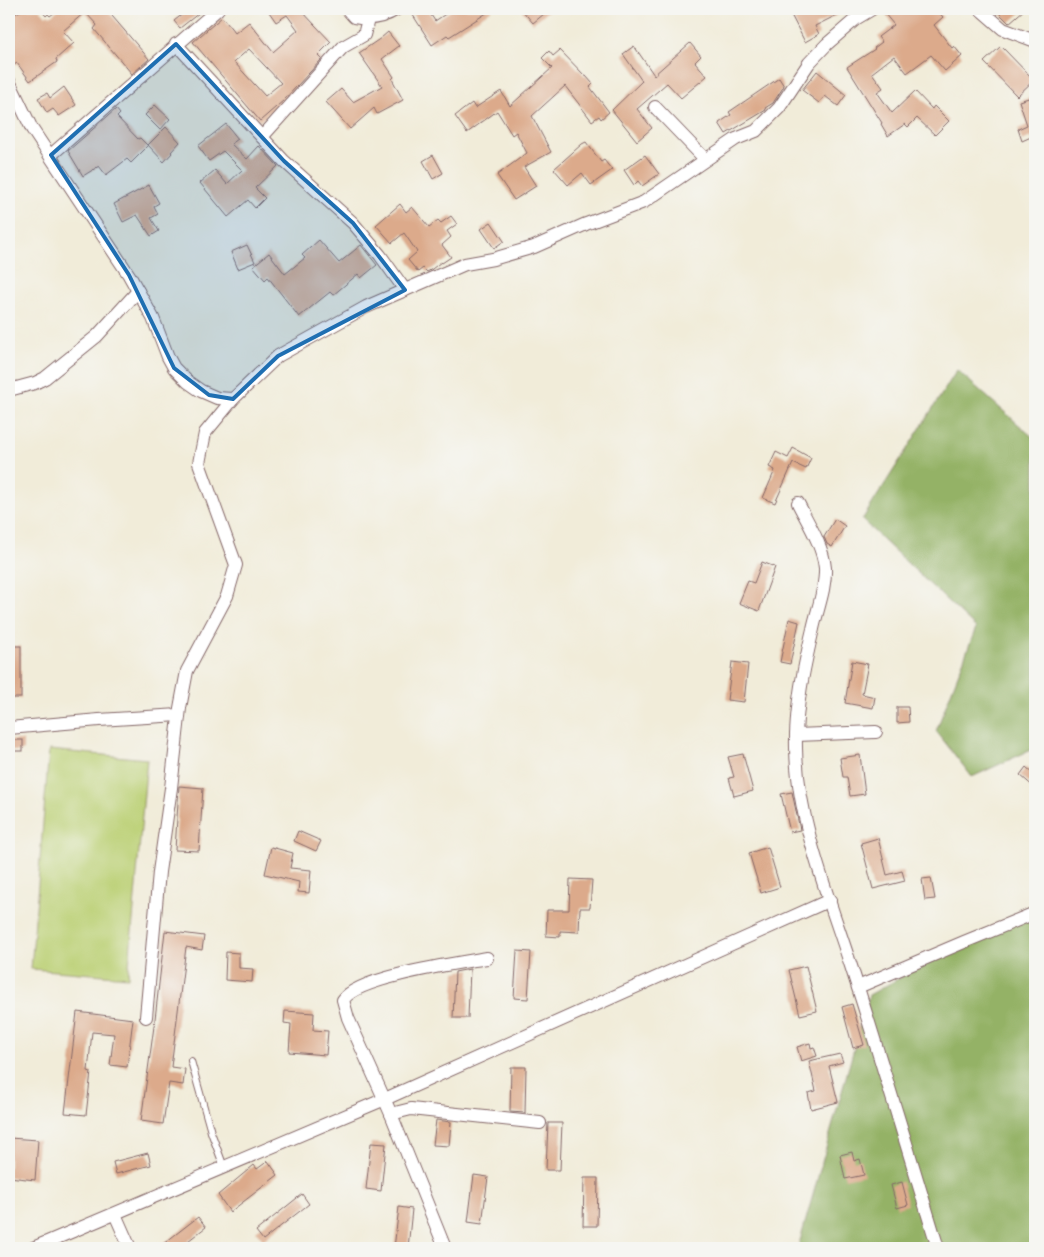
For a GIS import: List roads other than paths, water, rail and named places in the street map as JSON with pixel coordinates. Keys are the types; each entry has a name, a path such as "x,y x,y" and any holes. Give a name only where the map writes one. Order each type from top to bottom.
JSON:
{"street":[{"path":"50,155 218,9"},
{"path":"347,9 354,17 368,19 388,14 397,9"},
{"path":"146,1017 159,872 186,671 226,596 236,565 199,463 206,433 233,399 278,356 366,307 465,264 493,259 534,247 586,224 644,202 736,139 756,131 779,108 809,63 827,44 857,18 872,9"},
{"path":"980,9 1003,29 1035,41"},
{"path":"262,137 343,47 364,35 368,19"},
{"path":"176,44 284,161 353,223 380,255 405,290"},
{"path":"9,81 32,129 124,266 156,324 168,357 178,373 202,391 217,398 233,399"},
{"path":"655,107 705,159"},
{"path":"9,390 35,383 44,378 97,336 138,291"},
{"path":"798,504 821,552 825,566 809,644 799,703 796,735 796,766 803,806 830,900 938,1248"},
{"path":"9,728 179,715"},
{"path":"796,735 876,732"},
{"path":"33,1248 385,1099 830,900"},
{"path":"858,987 1035,913"},
{"path":"445,1248 385,1099 348,1018 344,1005 345,997 352,991 365,985 404,974 487,958"},
{"path":"391,1114 411,1109 540,1123"},
{"path":"115,1214 130,1248"}],"lane":[{"path":"191,1061 211,1132 224,1167"}]}
